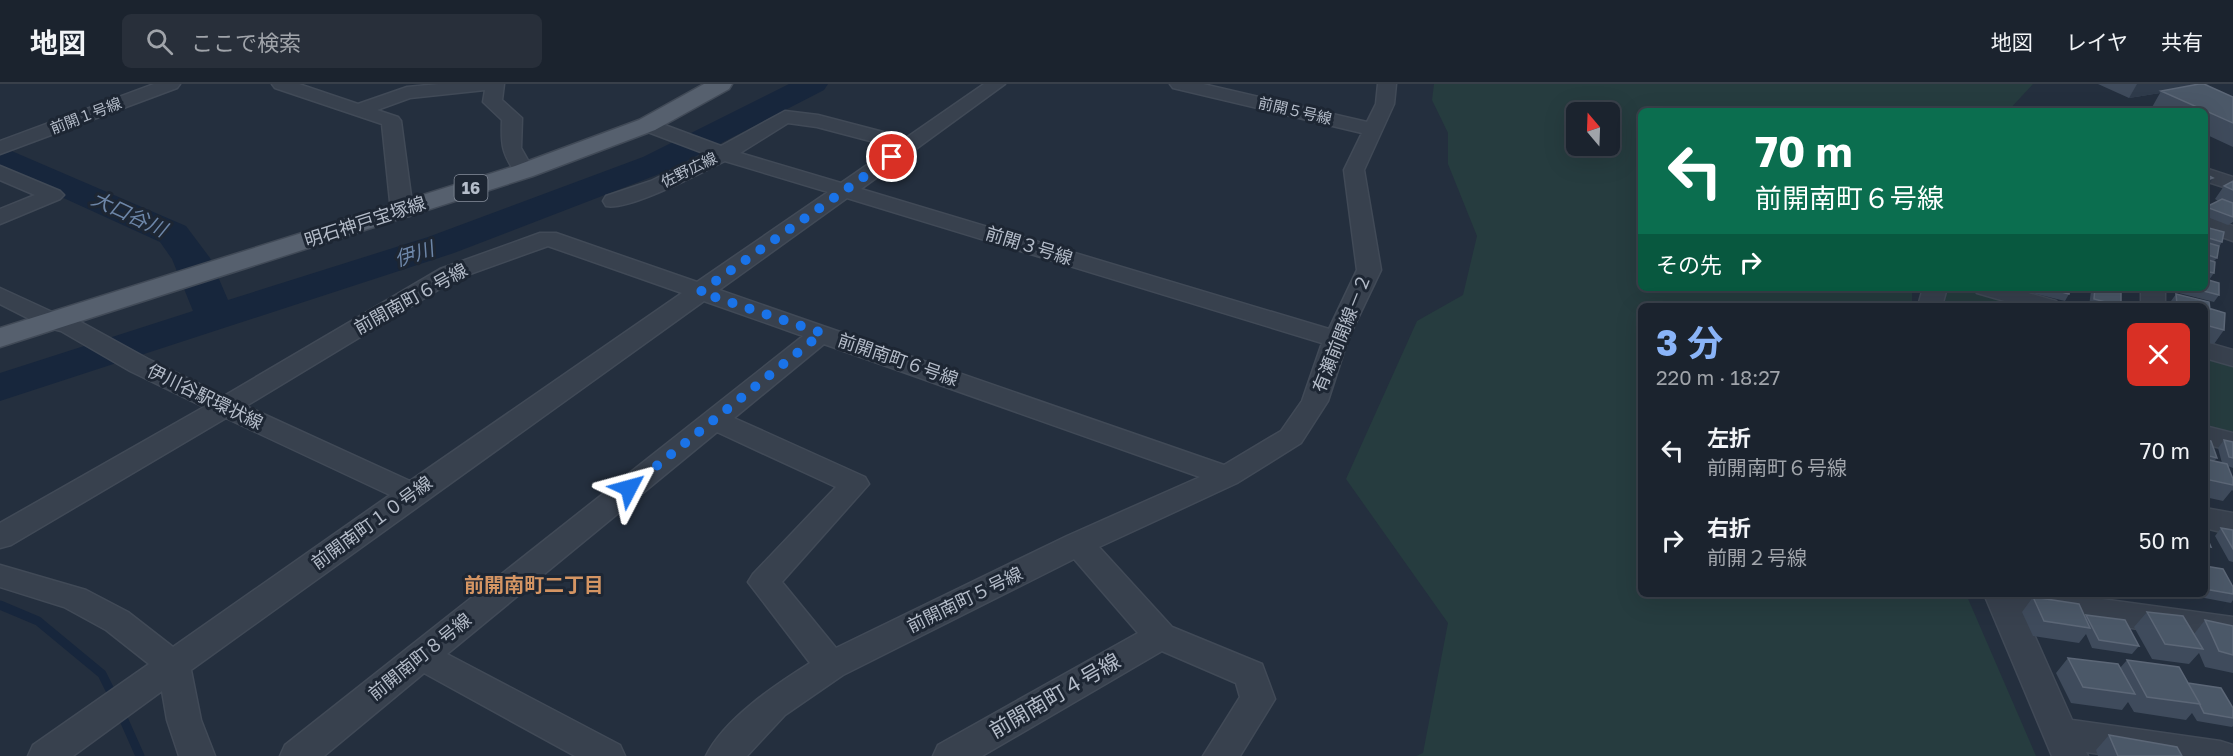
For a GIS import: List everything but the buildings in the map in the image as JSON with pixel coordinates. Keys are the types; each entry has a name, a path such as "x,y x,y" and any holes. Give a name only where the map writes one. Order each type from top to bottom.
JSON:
{"main road":[{"name":"明石神戸宝塚線","path":"0,338 62,324 200,274 402,211 653,127 721,84"}],"street":[{"name":"前開１号線","path":"3,147 171,84"},
{"path":"281,84 391,121 402,211"},
{"path":"356,111 407,93 489,84"},
{"path":"495,84 492,102 512,118 511,148 524,171"},
{"name":"前開南町１０号線","path":"46,756 412,494 996,84"},
{"name":"前開５号線","path":"1179,84 1375,130"},
{"name":"有瀬前開線－２","path":"1227,476 1291,437 1315,401 1336,339 1369,270 1354,170 1375,130 1385,104 1387,84"},
{"path":"723,154 785,117 818,121 908,146"},
{"name":"佐野広線","path":"653,127 723,154"},
{"name":"佐野広線","path":"614,201 658,185 723,154"},
{"name":"前開３号線","path":"723,154 1336,339"},
{"path":"0,172 53,195 0,217"},
{"path":"2208,175 2233,184"},
{"path":"2208,224 2233,234"},
{"name":"前開南町６号線","path":"0,537 448,274 548,238 1227,476"},
{"path":"2009,291 2040,303"},
{"name":"伊川谷駅環状線","path":"0,295 225,407 412,494"},
{"name":"前開南町８号線","path":"298,756 822,333"},
{"path":"2208,351 2233,358"},
{"path":"713,419 855,484 764,582 831,666"},
{"path":"2208,436 2233,442"},
{"name":"前開南町５号線","path":"724,756 773,705 831,666 1078,544 1227,476"},
{"path":"2208,519 2233,524"},
{"path":"1078,544 1160,636 1250,674 1258,699 1221,756"},
{"path":"0,576 75,598 117,621 165,672 197,756"},
{"path":"2001,597 2064,744 2220,756"},
{"path":"2008,597 2233,630"},
{"name":"前開南町４号線","path":"951,756 1160,636"},
{"path":"422,656 606,756"}],"green space":[{"path":"1434,84 2033,84 2011,108 1638,108 1638,291 1912,291 1912,303 1638,303 1638,597 1967,597 2036,756 1416,756 1423,753 1448,623 1346,479 1417,321 1463,295 1477,236 1448,164 1448,133 1432,100"},
{"path":"1944,291 1984,291 2026,303 1943,303"},
{"path":"2208,356 2233,363 2233,433 2208,428"}],"waterway":[{"name":"伊川","path":"0,387 441,245 655,164 813,84"},
{"name":"大口谷川","path":"0,156 173,234 191,258 215,316"},
{"path":"0,605 38,621 102,674 115,700"},
{"path":"120,711 140,756"}],"district":[{"name":"前開南町二丁目","path":"534,585"}],"route":[{"path":"629,488 822,333 700,292 892,157"}]}
